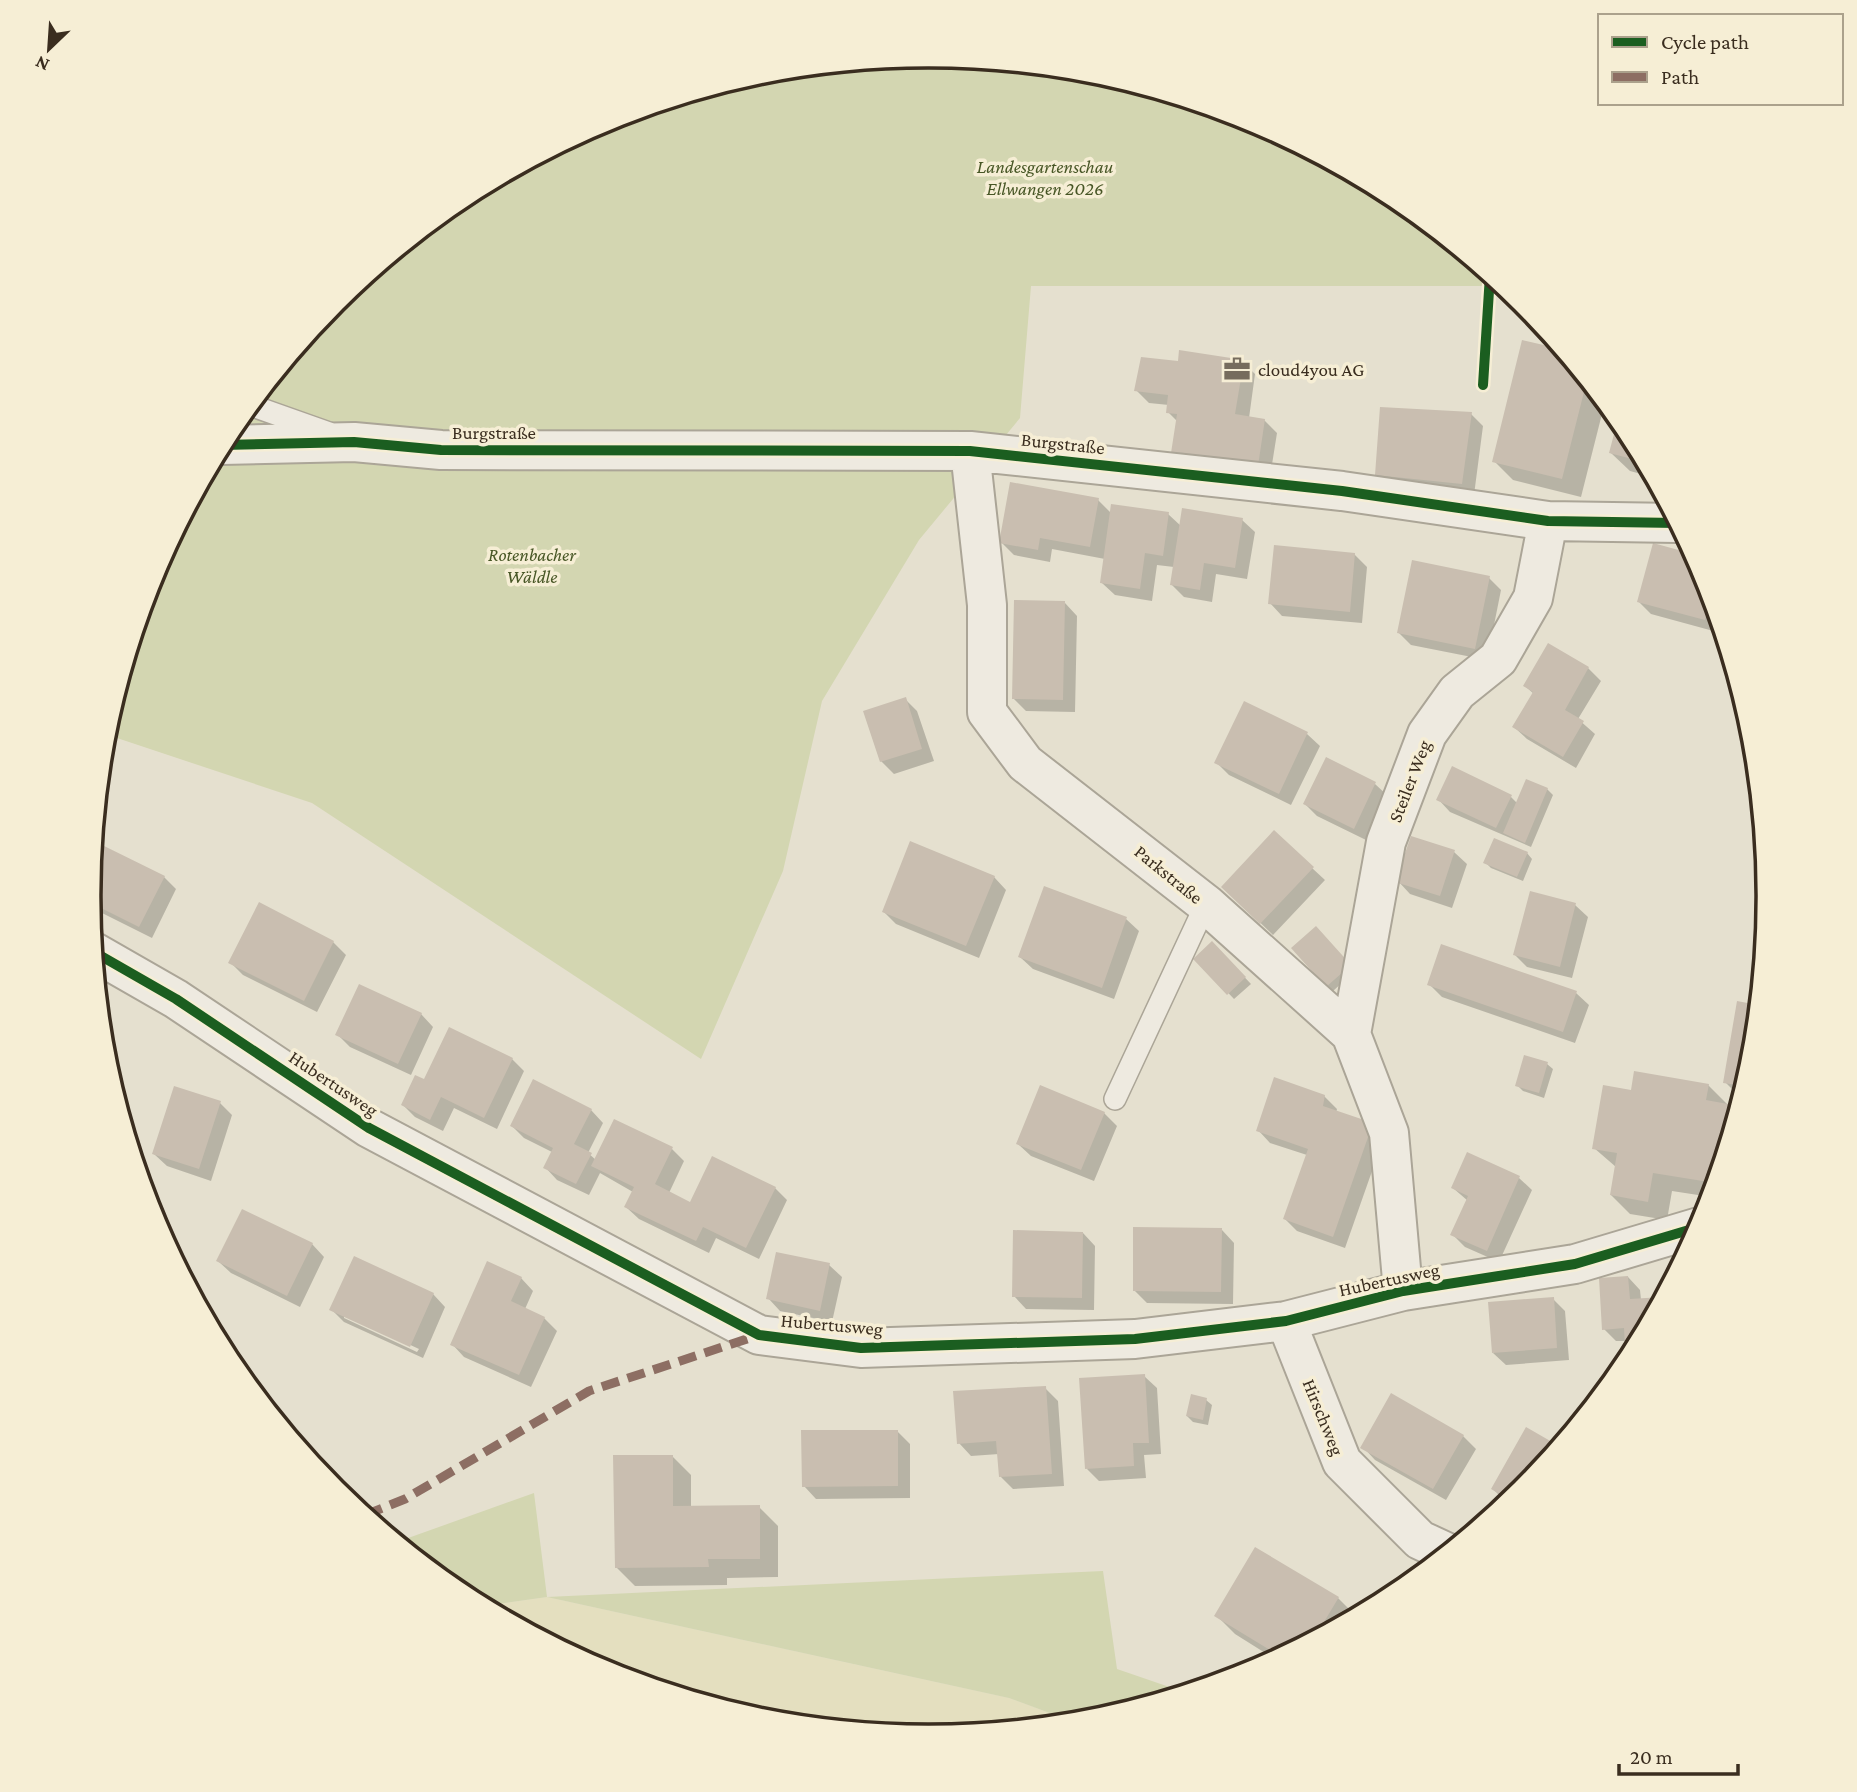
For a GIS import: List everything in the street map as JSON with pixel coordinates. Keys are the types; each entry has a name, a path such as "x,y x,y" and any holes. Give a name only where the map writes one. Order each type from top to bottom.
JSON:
{"street":[{"name":"Burgstraße","path":"235,444 354,442 441,450 970,451 1342,491 1548,521 1667,523"},
{"name":"Parkstraße","path":"970,451 987,605 987,712 1025,763 1206,904 1351,1034 1389,1133 1403,1292"},
{"name":"Steiler Weg","path":"1351,1034 1386,842 1408,782 1427,734 1457,692 1498,659 1533,598 1548,521"},
{"name":"Hubertusweg","path":"104,958 176,999 369,1128 758,1335 875,1347 1135,1339 1286,1321 1403,1292 1575,1264 1685,1231"},
{"name":"Hirschweg","path":"1286,1321 1342,1462 1420,1540 1438,1548"}],"lane":[{"path":"260,409 354,442"},
{"path":"1115,1099 1206,904"}],"shaded area":[{"path":"547,1597 1009,1698 1053,1714 983,1722 928,1724 820,1717 767,1708 714,1696 612,1661 562,1638 500,1604"}],"green space":[{"name":"Rotenbacher Wäldle","path":"928,68 1037,75 1090,84 1195,112 1295,154 1388,208 1432,239 1487,286 1031,286 1020,418 919,540 822,701 783,871 701,1059 312,803 117,738 129,682 164,579 186,530 240,436 306,350 343,311 425,239 469,208 515,179 612,131 714,96 820,75"},
{"path":"534,1493 547,1597 500,1604 407,1538"},
{"path":"1103,1571 1117,1669 1171,1687 1143,1696 1053,1714 1009,1698 547,1597"}],"building":[{"path":"1522,340 1547,346 1584,391 1562,479 1492,462"},
{"path":"1179,350 1244,360 1235,414 1265,419 1258,466 1171,453 1177,414 1166,413 1168,395 1134,391 1141,357 1178,361"},
{"path":"1380,407 1472,412 1462,484 1375,475"},
{"path":"1614,432 1631,459 1609,453"},
{"path":"1010,482 1099,498 1090,547 1040,538 1038,550 999,543"},
{"path":"1111,504 1169,512 1163,556 1145,553 1140,589 1100,583"},
{"path":"1182,508 1243,518 1235,568 1204,563 1200,590 1170,585"},
{"path":"1653,543 1680,550 1706,615 1705,620 1637,602"},
{"path":"1274,545 1355,553 1350,612 1268,604"},
{"path":"1412,560 1490,576 1475,649 1397,633"},
{"path":"1014,600 1065,601 1063,700 1012,699"},
{"path":"1548,643 1589,667 1565,710 1584,721 1563,757 1512,727 1533,692 1523,686"},
{"path":"906,697 922,749 880,762 863,711"},
{"path":"1244,701 1308,732 1279,794 1214,763"},
{"path":"1326,757 1376,782 1354,829 1303,804"},
{"path":"1452,766 1512,795 1496,828 1436,800"},
{"path":"1526,779 1548,788 1525,843 1503,833"},
{"path":"1274,830 1314,867 1260,924 1221,887"},
{"path":"1411,836 1455,850 1440,896 1395,882"},
{"path":"1494,838 1528,852 1517,877 1483,863"},
{"path":"910,841 995,876 966,946 882,912"},
{"path":"103,845 165,876 139,927 101,908"},
{"path":"1044,886 1127,917 1102,988 1018,957"},
{"path":"1530,891 1576,903 1560,967 1513,955"},
{"path":"259,902 334,941 304,1001 228,963"},
{"path":"1316,926 1351,965 1326,987 1291,948"},
{"path":"1212,941 1246,977 1227,995 1193,959"},
{"path":"1441,944 1577,991 1563,1032 1427,985"},
{"path":"359,984 422,1013 398,1064 335,1035"},
{"path":"1737,1001 1749,1003 1734,1085 1723,1083"},
{"path":"449,1027 513,1058 484,1118 441,1097 430,1120 401,1105 415,1075 424,1079"},
{"path":"1524,1055 1548,1062 1539,1093 1515,1086"},
{"path":"1634,1071 1709,1084 1706,1100 1729,1104 1705,1181 1653,1173 1648,1202 1610,1195 1617,1153 1592,1149 1603,1085 1631,1090"},
{"path":"1274,1077 1325,1095 1323,1106 1373,1123 1333,1237 1283,1219 1308,1149 1256,1131"},
{"path":"533,1079 592,1109 574,1144 592,1153 576,1184 543,1168 553,1148 510,1126"},
{"path":"1040,1085 1105,1112 1081,1170 1016,1144"},
{"path":"174,1086 221,1101 199,1169 152,1154"},
{"path":"614,1119 673,1147 655,1184 690,1202 712,1156 776,1187 746,1248 703,1227 696,1241 624,1207 634,1187 591,1166"},
{"path":"1467,1152 1520,1176 1487,1251 1450,1235 1468,1196 1451,1188"},
{"path":"242,1209 313,1243 287,1296 216,1261"},
{"path":"1133,1227 1222,1228 1221,1292 1133,1291"},
{"path":"1013,1230 1083,1232 1082,1298 1012,1297"},
{"path":"776,1252 830,1263 820,1311 766,1299"},
{"path":"354,1256 434,1293 410,1347 329,1310"},
{"path":"487,1261 522,1277 511,1301 545,1317 519,1375 450,1345"},
{"path":"1628,1276 1630,1299 1652,1298 1625,1343 1624,1328 1602,1330 1599,1278"},
{"path":"1554,1297 1557,1348 1492,1353 1488,1302"},
{"path":"1145,1374 1149,1443 1133,1443 1134,1466 1085,1469 1079,1378"},
{"path":"1046,1386 1052,1474 999,1477 996,1441 957,1444 953,1391"},
{"path":"1391,1393 1464,1435 1433,1489 1360,1448"},
{"path":"1191,1394 1207,1398 1203,1420 1186,1416"},
{"path":"1526,1427 1551,1442 1500,1494 1491,1489"},
{"path":"801,1430 898,1430 898,1486 802,1487"},
{"path":"613,1455 673,1455 673,1506 760,1505 760,1559 708,1559 709,1567 615,1568"},
{"path":"1255,1547 1339,1597 1323,1623 1270,1650 1214,1616"}],"marked path":[{"path":"375,1511 405,1499 589,1391 759,1335"}],"cycle path":[{"path":"1483,385 1489,288"},
{"path":"235,445 354,442 441,450 970,451 1342,491 1548,521 1667,523"},
{"path":"104,958 176,999 369,1128 759,1335 861,1348 1135,1339 1286,1321 1403,1291 1575,1264 1685,1231"}],"place":[{"name":"cloud4you AG","path":"1237,369"}],"park label":[{"name":"Landesgartenschau Ellwangen 2026","path":"1045,177"}]}
